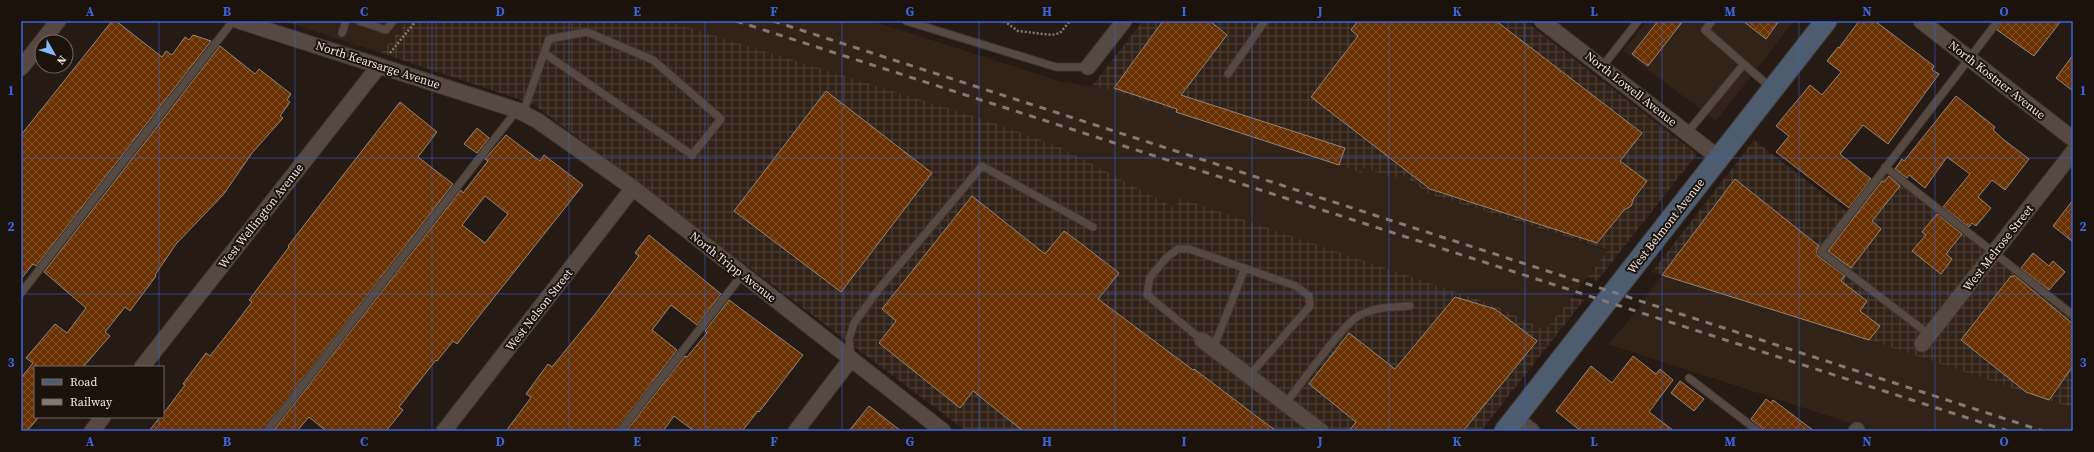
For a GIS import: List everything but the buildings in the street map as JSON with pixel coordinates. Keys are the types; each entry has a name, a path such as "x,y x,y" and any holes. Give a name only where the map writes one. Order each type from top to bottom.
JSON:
{"main road":[{"name":"West Belmont Avenue","path":"1510,425 1826,21"}],"street":[{"path":"21,68 58,21"},
{"name":"North Kearsarge Avenue","path":"239,21 520,111"},
{"path":"1088,67 1124,21"},
{"name":"North Lowell Avenue","path":"1542,21 1720,158"},
{"name":"North Kostner Avenue","path":"1921,21 2073,139"},
{"name":"West Wellington Avenue","path":"143,366 379,66"},
{"name":"North Tripp Avenue","path":"520,111 538,120 633,188 742,275 943,431"},
{"name":"West Melrose Street","path":"1926,340 2073,152"},
{"name":"West Nelson Street","path":"444,431 633,188"},
{"path":"1208,344 1321,431"},
{"path":"796,431 851,359"},
{"path":"92,431 102,418"},
{"path":"1510,425 1532,431"}],"lane":[{"path":"21,293 233,21"},
{"path":"342,33 346,21"},
{"path":"359,21 386,30 393,21"},
{"path":"906,21 1056,67 1088,67"},
{"path":"1228,74 1265,21"},
{"path":"1602,67 1638,21"},
{"path":"1712,21 1705,30 1773,89"},
{"path":"1926,340 1820,252 1998,21"},
{"path":"267,431 520,111 549,39 587,32 653,60 721,119 692,155 544,53"},
{"path":"1687,133 1744,64"},
{"path":"851,359 849,339 854,323 879,289 982,166 1093,227"},
{"path":"1885,168 2073,315"},
{"path":"1245,268 1208,344 1147,295 1150,277 1167,257 1178,249 1189,249 1245,268 1296,286 1309,296 1310,306 1249,376"},
{"path":"620,431 742,275"},
{"path":"1285,404 1345,328 1358,316 1378,308 1410,306"},
{"path":"1689,378 1758,431"}],"path":[{"path":"390,53 416,21"},
{"path":"1004,21 1018,31 1052,35 1060,33 1070,21"}],"shaded area":[{"path":"284,21 407,21 381,53"},
{"path":"407,21 668,21 986,120 1060,147 1175,208 1180,198 1494,305 1545,330 1572,297 1584,300 1481,431 966,431 533,104 381,53"},
{"path":"668,21 872,21 1059,81 1111,90 1362,173 1363,168 1395,178 1399,173 1429,194 1608,251 1545,330 1494,305 1180,198 1175,208 1060,147 986,120"},
{"path":"1143,21 1525,21 1697,154 1597,281 1588,277 1608,250 1429,194 1400,173 1395,178 1363,168 1362,173 1111,90 1092,86"},
{"path":"1647,21 1794,21 1716,121 1623,51"},
{"path":"1754,140 1852,216 1886,173 2073,320 2073,408 1869,340 1652,272"},
{"path":"1662,275 1869,340 2073,408 2073,431 1875,431 1608,344 1636,312 1646,298 1645,297"}],"railway":[{"path":"736,21 2008,431"},
{"path":"773,21 2043,431"}]}
